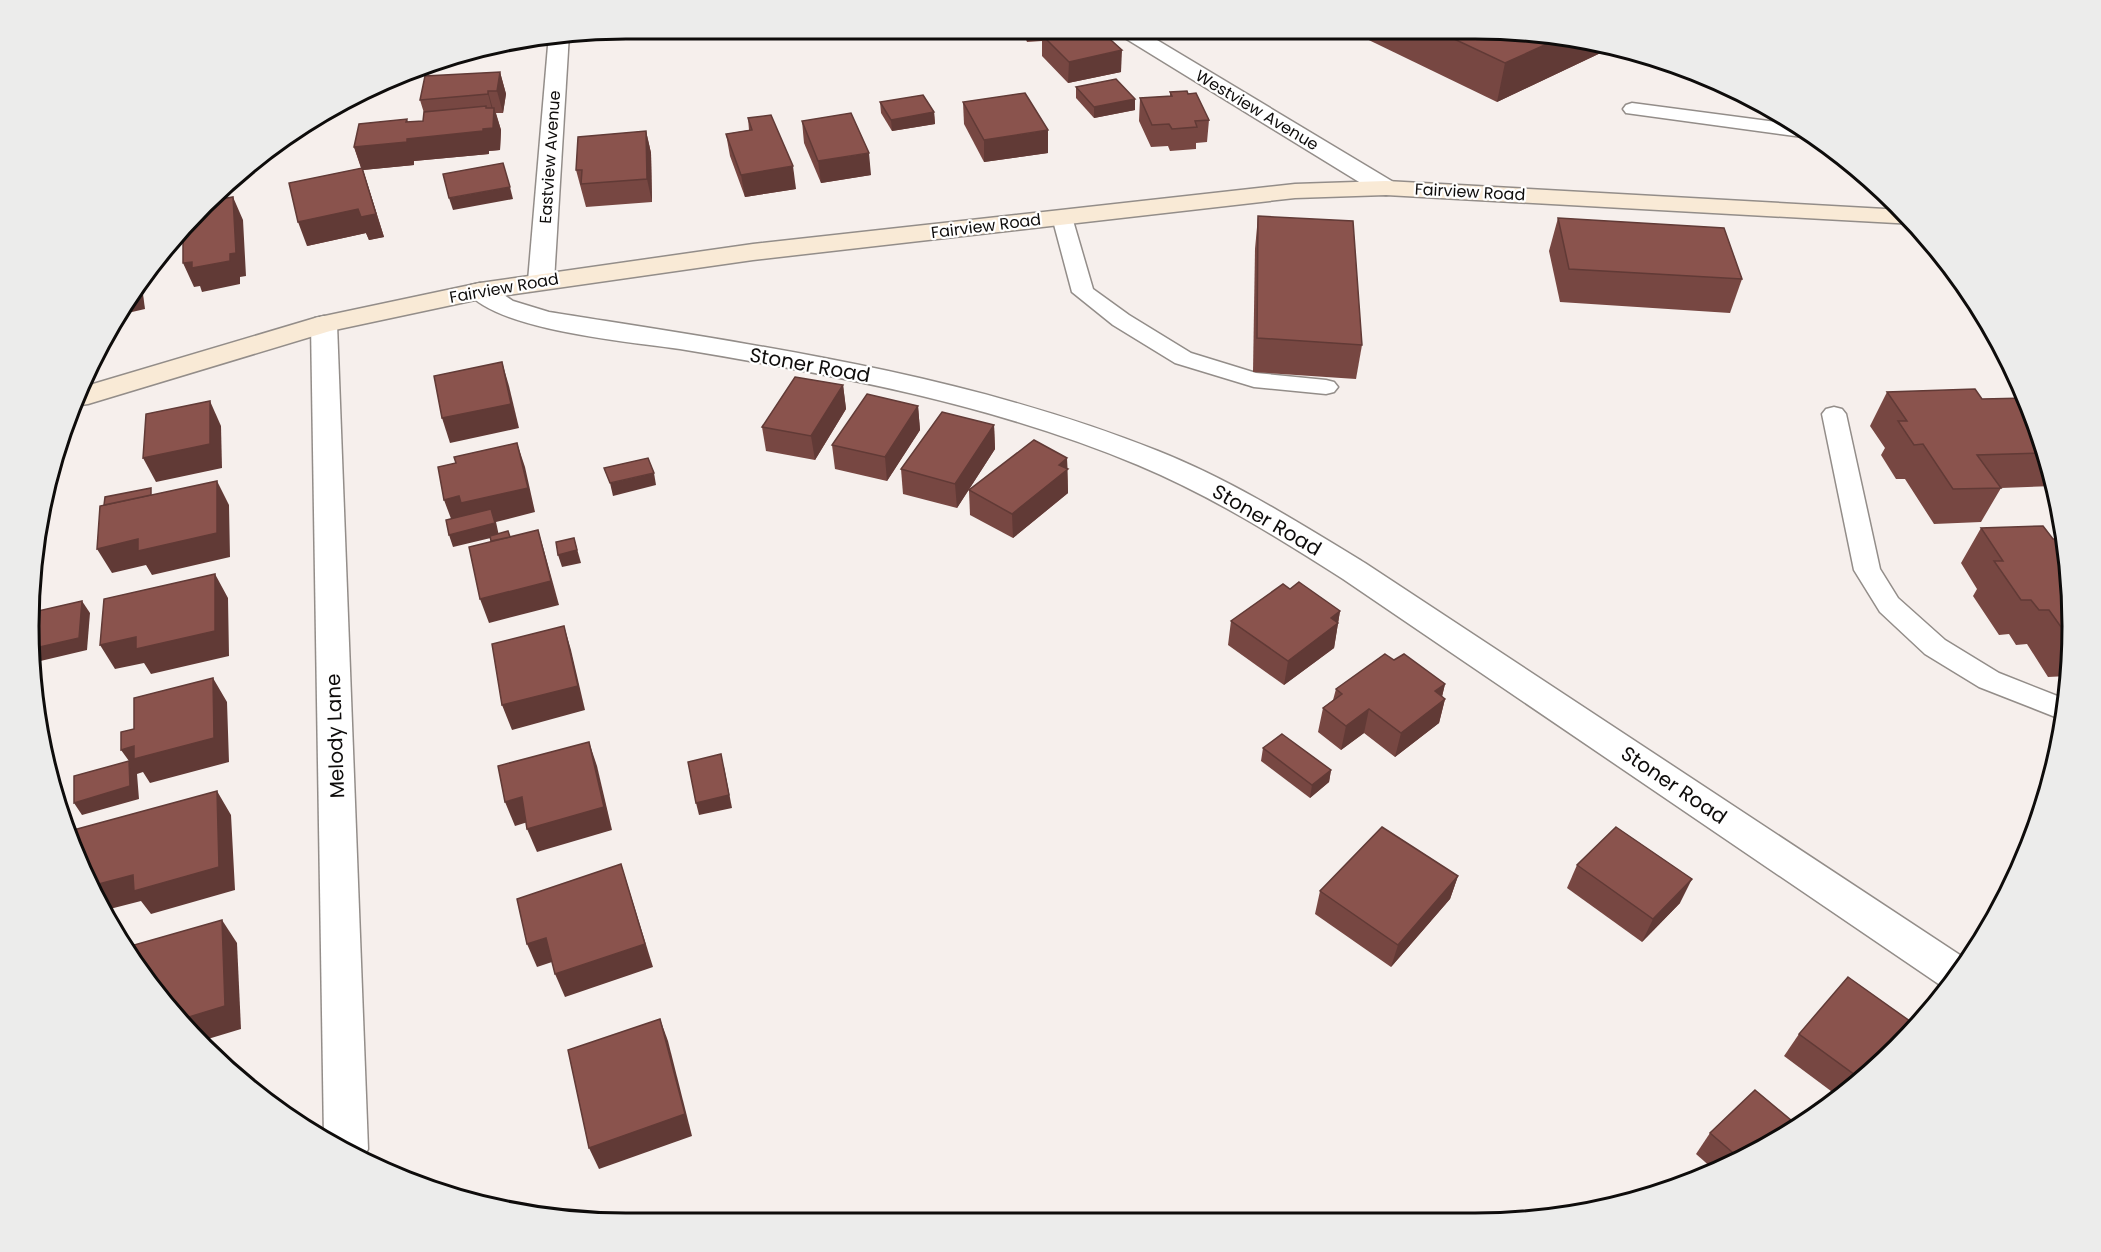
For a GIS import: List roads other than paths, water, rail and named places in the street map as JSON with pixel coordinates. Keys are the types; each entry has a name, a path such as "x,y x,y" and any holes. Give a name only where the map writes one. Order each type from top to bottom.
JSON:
{"main road":[{"name":"Fairview Road","path":"87,395 324,324 480,291 730,255 1295,191 1386,188 1896,217"}],"street":[{"name":"Westview Avenue","path":"1140,39 1386,188"},
{"name":"Eastview Avenue","path":"541,281 559,43"},
{"name":"Stoner Road","path":"480,291 490,302 519,313 549,320 847,371 925,387 1004,407 1093,436 1150,459 1277,524 1354,571 1950,970"},
{"name":"Melody Lane","path":"324,324 346,1141"}],"lane":[{"path":"1632,109 1787,129"},
{"path":"1062,217 1083,292 1121,320 1183,358 1254,380 1326,387"},
{"path":"1833,414 1867,570 1889,605 1935,647 1989,680 2056,707"}]}
